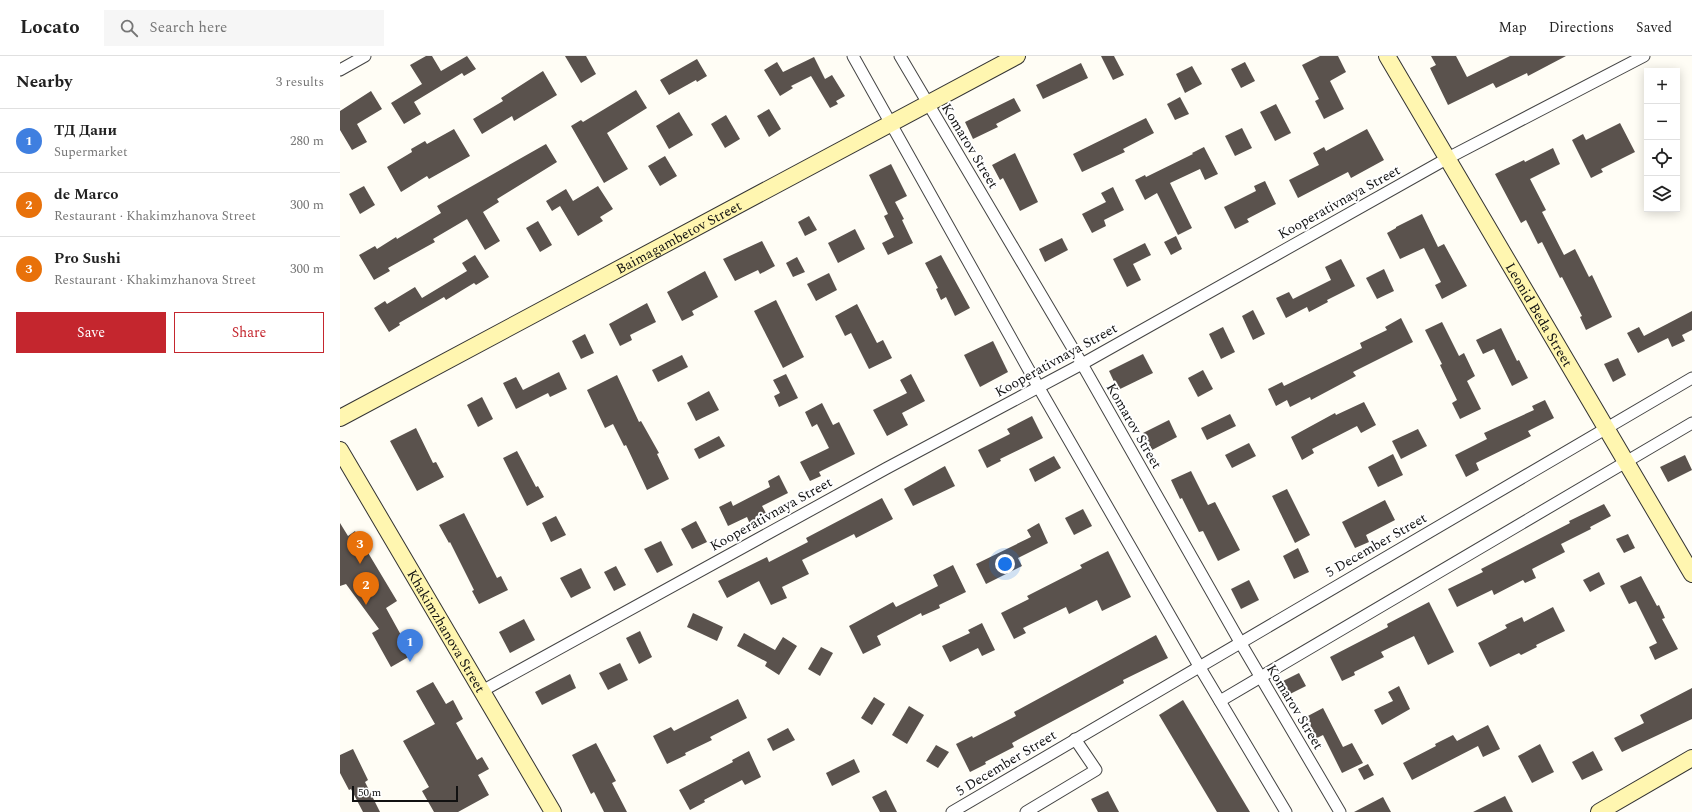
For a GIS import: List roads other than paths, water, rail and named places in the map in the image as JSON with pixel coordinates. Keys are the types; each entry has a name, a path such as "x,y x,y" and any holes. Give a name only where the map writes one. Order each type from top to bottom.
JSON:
{"street":[{"path":"340,70 365,56"},
{"path":"853,56 1039,388 1199,666 1286,812"},
{"name":"Komarov Street","path":"900,56 1082,364 1260,677 1340,812"},
{"name":"Baimagambetov Street","path":"340,418 1017,56"},
{"name":"Leonid Beda Street","path":"1387,56 1627,461 1692,574"},
{"name":"Kooperativnaya Street","path":"482,691 880,472 1039,388 1448,158 1644,56"},
{"name":"5 December Street","path":"952,812 1692,378"},
{"path":"1220,701 1692,423"},
{"name":"Khakimzhanova Street","path":"340,450 553,812"},
{"name":"5 December Street","path":"1026,812 1096,770 1075,739"},
{"path":"1600,812 1692,758"}],"place":[{"name":"Pro Sushi","path":"360,564"},
{"name":"de Marco","path":"366,605"},
{"name":"ТД Дани","path":"410,662"}]}
